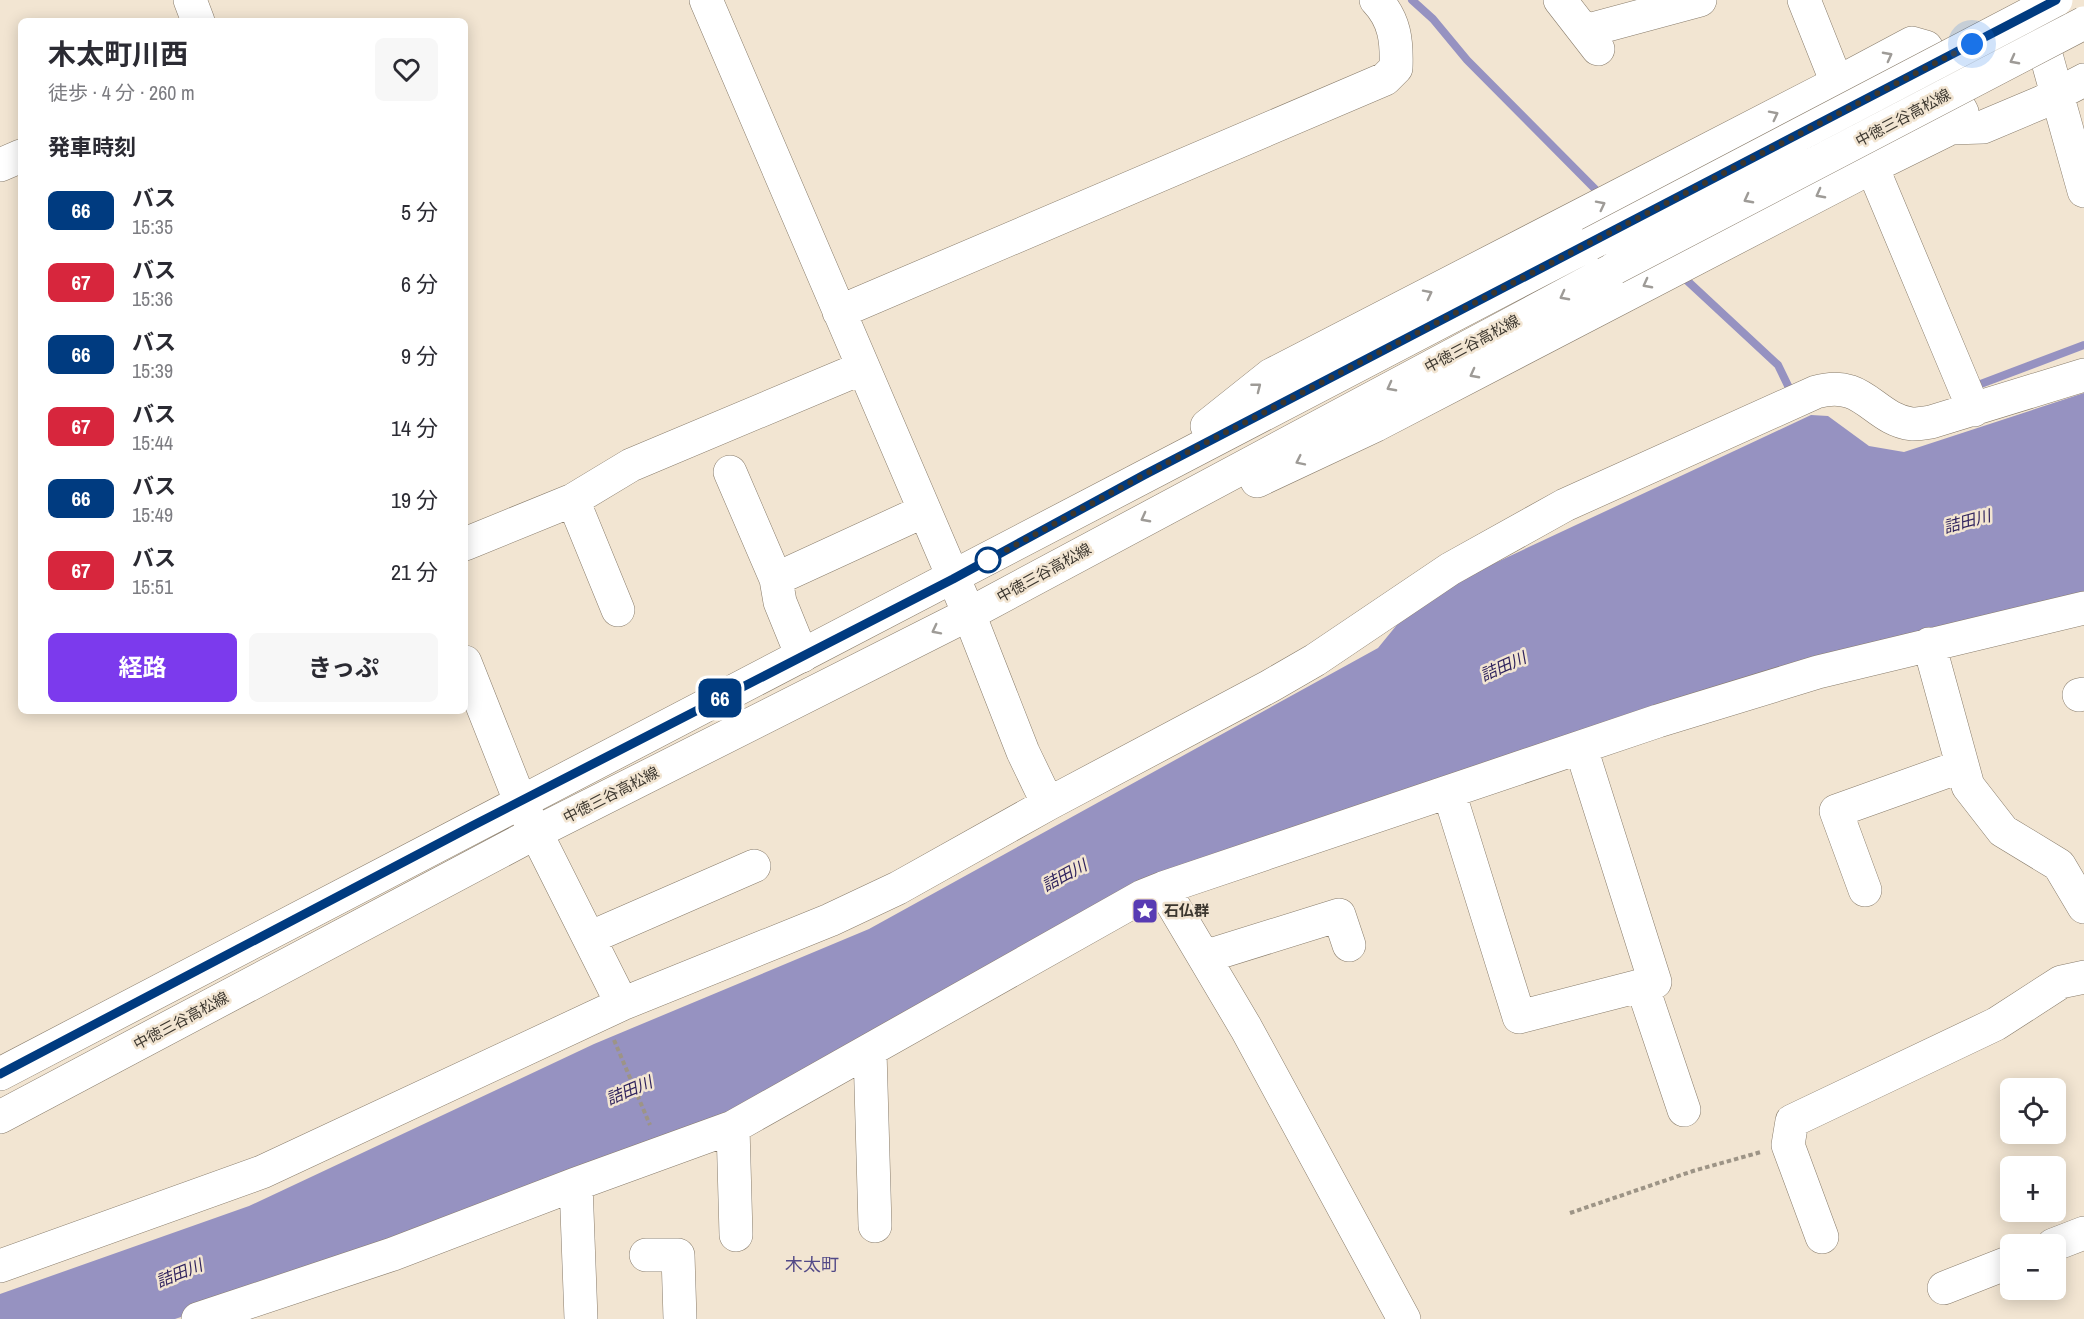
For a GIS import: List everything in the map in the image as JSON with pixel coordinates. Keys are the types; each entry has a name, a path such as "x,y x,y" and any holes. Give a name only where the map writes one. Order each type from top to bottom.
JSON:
{"street":[{"path":"705,0 969,614 1023,752 1048,804"},
{"path":"838,312 1385,79 1396,68 1394,33 1388,13 1376,0"},
{"path":"1560,0 1592,41 1689,1"},
{"path":"1804,0 1974,410"},
{"path":"2031,0 2055,95 2084,191"},
{"path":"0,1074 520,801 953,579 1144,475 2056,0"},
{"name":"中徳三谷高松線","path":"0,1116 537,832 969,614 1187,495 2084,23"},
{"path":"1144,475 1271,375 1912,43 1926,47 1962,112 1951,128"},
{"path":"1187,495 1259,481 1376,425 1951,128 1983,127 2084,80"},
{"path":"0,165 18,157"},
{"path":"468,543 573,500 631,465 862,368"},
{"path":"0,1266 262,1172 616,1017 850,911 925,874 1048,804 1280,681 1450,569 1565,505 1816,392 1830,388 1850,390 1890,415 1911,424 1931,422 1974,410 2084,375"},
{"path":"730,472 776,579 780,602 802,656"},
{"path":"573,500 618,610"},
{"path":"776,579 924,512"},
{"path":"198,1319 393,1254 576,1184 733,1128 1143,896 1163,888 1658,721 1818,672 2084,608"},
{"path":"1929,644 1968,786 2003,831 2060,865 2084,907"},
{"path":"468,670 520,801 589,938 616,1017"},
{"path":"1449,792 1519,1017 1654,982 1581,748"},
{"path":"1864,890 1836,811 1962,766"},
{"path":"589,938 754,866"},
{"path":"1163,888 1246,1028 1404,1319"},
{"path":"1204,957 1340,919"},
{"path":"1822,1237 1788,1145 1792,1121 1996,1024 2061,982 2084,977"},
{"path":"1642,985 1684,1110"},
{"path":"870,1051 874,1226"},
{"path":"733,1128 736,1235"},
{"path":"576,1184 581,1319"},
{"path":"2066,1240 2084,1233"},
{"path":"646,1255 678,1255 680,1319"},
{"path":"1944,1288 2000,1266"}],"path":[{"path":"616,1017 654,1135"},
{"path":"1570,1213 1693,1171 1788,1145"}],"water":[{"name":"詰田川","path":"2084,393 2084,598 1142,888 729,1118 336,1265 175,1319 0,1319 0,1294 249,1206 594,1044 869,929 1378,648 1418,599 1811,415 1828,416 1869,446 1904,452"}],"waterway":[{"path":"1412,0 1433,19 1467,60 1602,196"},
{"path":"1681,275 1778,365 1793,396"},
{"path":"1978,385 2084,345"}],"bus line":[{"name":"66","path":"0,1074 472,826 953,579 1144,475 2056,0"}],"place":[{"name":"石仏群","path":"1145,911"}],"district":[{"name":"木太町","path":"812,1265"}],"route":[{"path":"988,560 1144,475 1972,44"}]}
